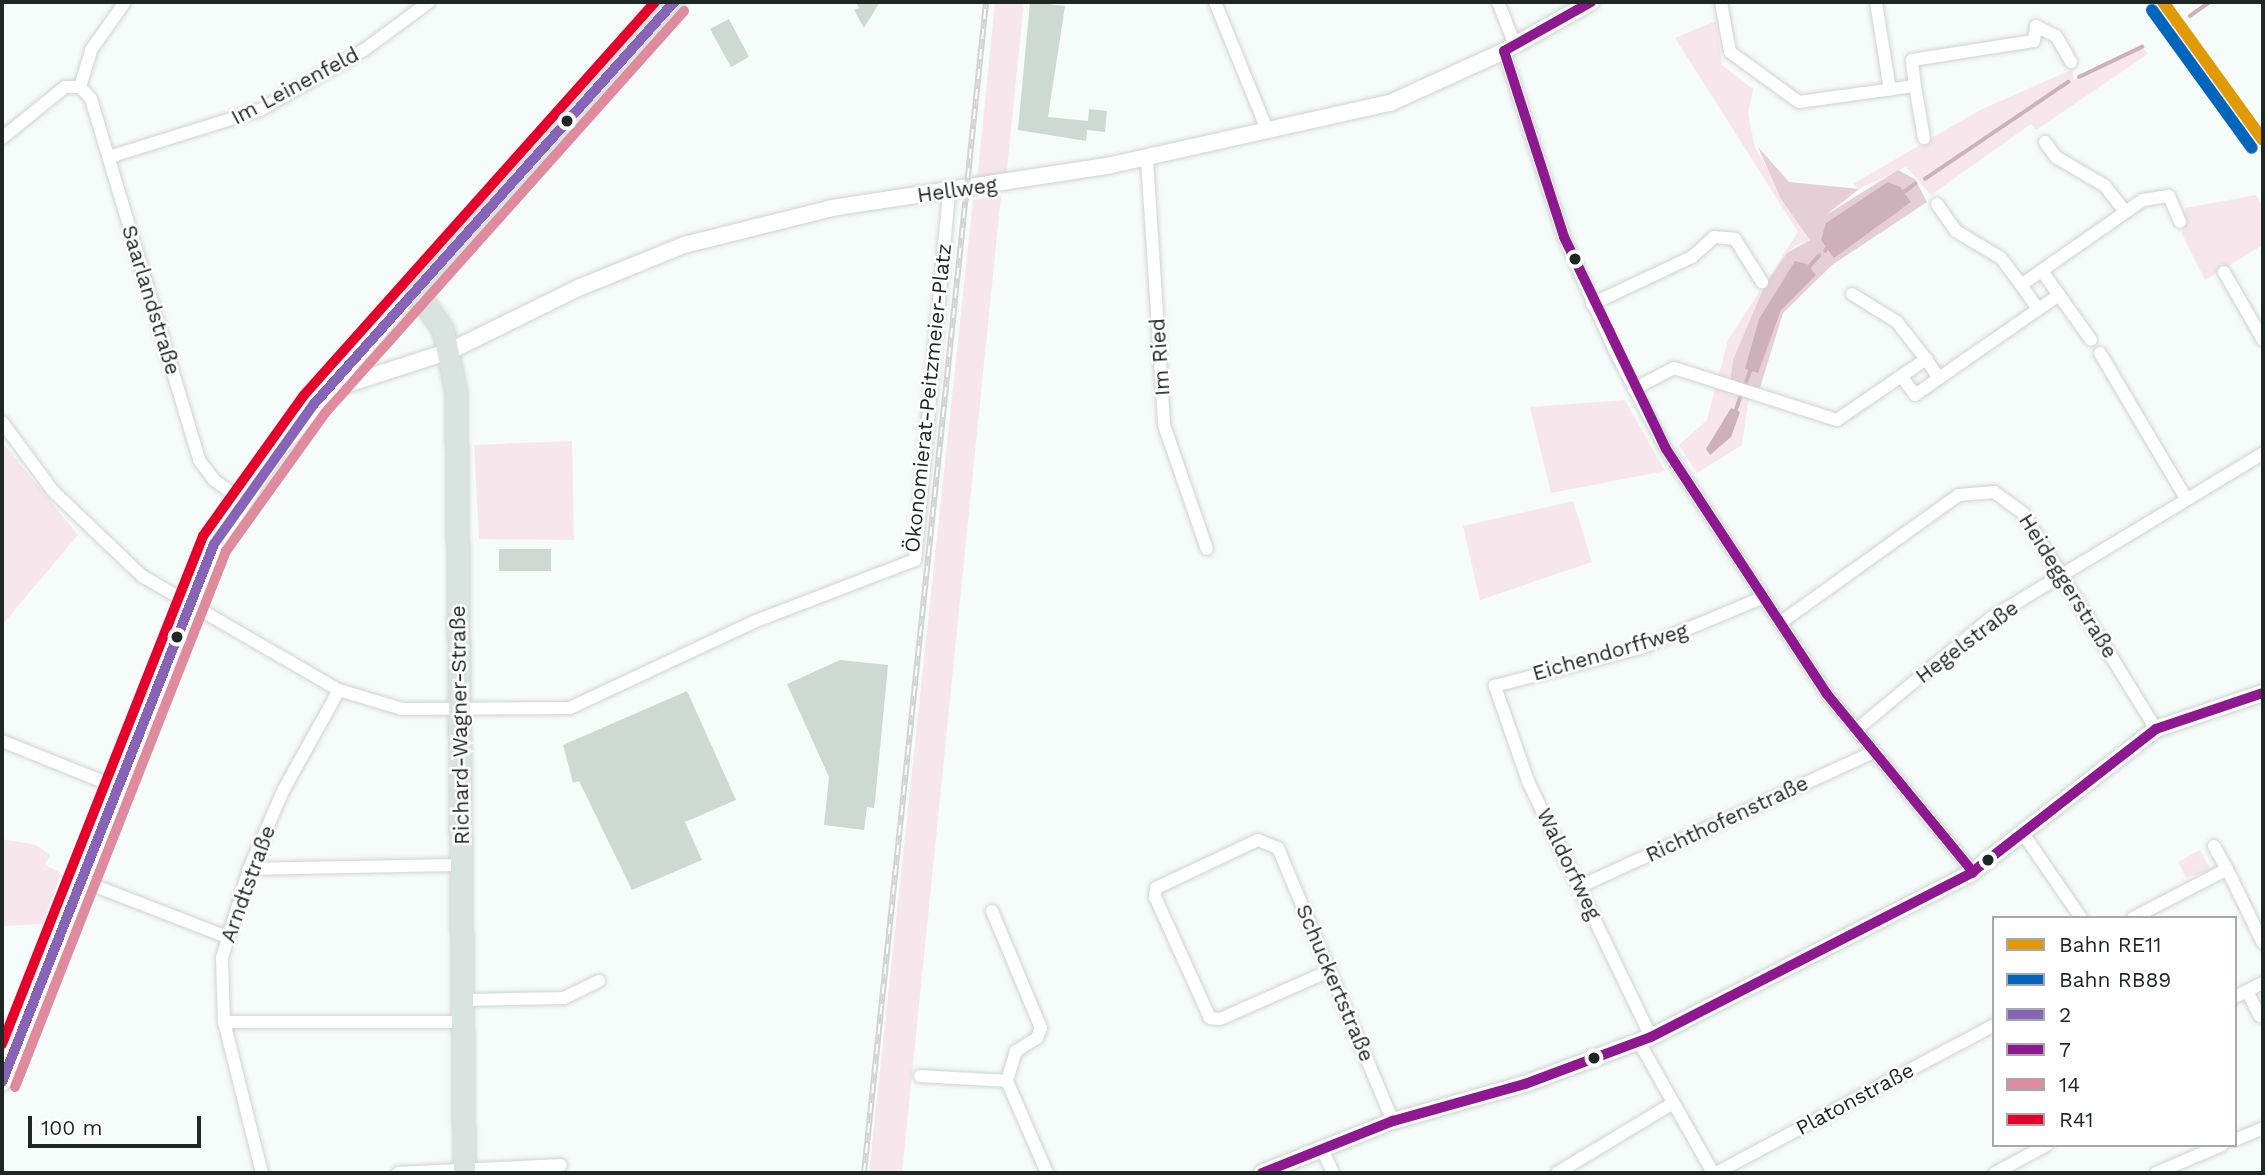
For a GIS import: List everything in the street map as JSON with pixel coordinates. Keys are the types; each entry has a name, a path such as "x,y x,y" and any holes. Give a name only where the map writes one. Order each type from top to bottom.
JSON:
{"main road":[{"path":"2,1082 114,786 214,544 242,500 326,391 414,288 674,2"},
{"name":"Richard-Wagner-Straße","path":"414,288 434,312 450,351 458,438 464,1172"}],"street":[{"path":"2,138 65,87 79,87 91,50 125,2"},
{"name":"Im Leinenfeld","path":"109,157 260,110 364,50 429,2"},
{"path":"1215,2 1268,132"},
{"path":"1498,2 1564,237 1592,304 1634,389 1680,472 1762,598 1856,730 1973,872"},
{"name":"Hellweg","path":"326,391 450,351 578,288 684,245 832,208 1147,159 1390,103 1510,48 1591,2"},
{"path":"1721,2 1730,52 1800,102 1915,86"},
{"path":"1877,2 1890,90"},
{"path":"1886,63 2034,41 2036,26 2056,36 2071,62"},
{"path":"1912,60 1924,138"},
{"name":"Saarlandstraße","path":"79,87 91,99 199,460 214,480 242,500"},
{"path":"2045,142 2056,157 2105,186 2124,212"},
{"name":"Im Ried","path":"1147,159 1164,425 1207,549"},
{"name":"Ökonomierat-Peitzmeier-Platz","path":"460,712 570,708 715,641 915,560 948,191"},
{"path":"2021,285 2143,200 2169,196 2180,222"},
{"path":"1937,204 1956,231 2001,258 2038,309"},
{"path":"1592,304 1692,257 1714,237 1735,239 1762,282"},
{"path":"2042,271 2091,340"},
{"path":"2224,272 2263,340"},
{"path":"1852,294 1897,322 1939,378"},
{"path":"1902,377 1916,395 2059,295"},
{"path":"2100,353 2185,497"},
{"path":"1634,389 1674,368 1837,420 1926,359"},
{"path":"2,422 53,491 109,549 187,605 339,690 402,709 460,712"},
{"name":"Hegelstraße","path":"1856,730 1990,618 2185,497 2263,453"},
{"name":"Heideggerstraße","path":"1780,623 1915,523 1973,491 1994,492 2017,506 2063,575 2156,729"},
{"name":"Eichendorffweg","path":"1495,686 1643,647 1762,598"},
{"name":"Waldorfweg","path":"1495,686 1528,781 1581,886 1673,1103 1715,1173"},
{"name":"Arndtstraße","path":"261,1173 224,1022 222,958 249,869 284,789 339,690"},
{"path":"1262,1173 1321,1147 1393,1121 1537,1080 1645,1039 1973,872 2156,729 2263,693"},
{"path":"2,741 114,786"},
{"name":"Richthofenstraße","path":"1581,886 1874,752"},
{"path":"2022,832 2080,916"},
{"name":"Schuckertstraße","path":"1329,971 1220,1019 1205,1013 1155,897 1156,888 1258,840 1274,845 1329,971 1393,1121"},
{"path":"2214,846 2263,943"},
{"path":"249,869 462,865"},
{"path":"2137,916 2227,869"},
{"path":"80,880 227,937"},
{"path":"992,911 1041,1028 1037,1038 1016,1051 1007,1081 1047,1173"},
{"path":"463,1000 564,998 599,981"},
{"path":"2260,1016 2241,994 2263,983"},
{"path":"224,1022 463,1021"},
{"name":"Platonstraße","path":"1715,1173 1992,1026"},
{"path":"920,1076 1007,1081"},
{"path":"1558,1173 1673,1103"},
{"path":"2237,1139 2263,1128"},
{"path":"1321,1147 1333,1173"},
{"path":"1995,1173 2043,1147"},
{"path":"2156,1173 2217,1147"},
{"path":"398,1173 561,1166"}],"shaded area":[{"path":"995,2 1024,2 1006,179 977,181"},
{"path":"1716,21 1722,65 1753,89 1748,113 1755,148 1810,240 1794,246 1765,285 1742,445 1697,473 1679,445 1707,420 1728,340 1798,232 1675,38"},
{"path":"2142,47 2148,54 2036,130 2031,124 1931,195 1906,167 1859,189 1853,184 1980,110 2073,69 2073,80"},
{"path":"1758,147 1789,182 1859,189 1826,215 1898,170 1915,179 1927,202 1832,265 1783,313 1758,394 1730,385 1733,360 1765,285 1787,253 1810,240 1781,199"},
{"path":"1888,182 1900,187 1911,202 1834,258 1821,240 1826,223"},
{"path":"2256,195 2263,207 2263,245 2205,280 2182,234 2185,208"},
{"path":"1001,196 902,1173 869,1173 973,200"},
{"path":"1795,261 1807,264 1816,275 1781,310 1758,373 1745,369 1759,319"},
{"path":"1625,400 1665,471 1551,493 1530,407"},
{"path":"1731,408 1740,412 1731,437 1710,455 1706,449"},
{"path":"572,441 574,540 479,539 474,445"},
{"path":"2,442 78,535 2,625"},
{"path":"1573,501 1592,562 1480,600 1463,526"},
{"path":"2,839 36,845 50,855 45,865 61,873 43,924 2,926"},
{"path":"2200,850 2211,870 2186,878 2178,862"}],"building":[{"path":"856,2 880,2 864,28 854,10 859,8"},
{"path":"1030,2 1065,6 1048,117 1088,121 1089,109 1107,111 1105,132 1087,130 1086,141 1018,130"},
{"path":"729,19 749,57 731,67 710,29"},
{"path":"499,549 551,549 551,571 499,571"},
{"path":"840,660 888,665 874,808 867,807 864,830 824,825 829,777 787,684"},
{"path":"687,691 736,800 685,822 702,860 632,890 579,781 573,783 563,745"}],"waterway":[{"path":"2190,16 2210,2"},
{"path":"2079,77 2142,47"},
{"path":"1925,179 2068,82"},
{"path":"1904,192 1915,184"},
{"path":"1809,267 1819,256"},
{"path":"1745,385 1750,371"},
{"path":"1736,410 1741,395"}],"railway":[{"path":"864,1173 986,2"}],"rail line":[{"name":"RE11","path":"2163,2 2263,140"},
{"name":"RB89","path":"2152,10 2252,148"}],"transit line":[{"name":"R41","path":"2,1044 203,536 304,395 655,2"},
{"name":"2","path":"2,1082 214,544 314,404 674,2"},
{"name":"7","path":"1504,51 1591,2"},
{"name":"14","path":"15,1087 226,551 325,413 684,11"},
{"name":"7","path":"1504,51 1564,237 1666,449 1826,693 1973,872"},
{"name":"7","path":"1262,1173 1393,1121 1525,1084 1651,1037 1971,873 2156,729 2263,693"}]}
